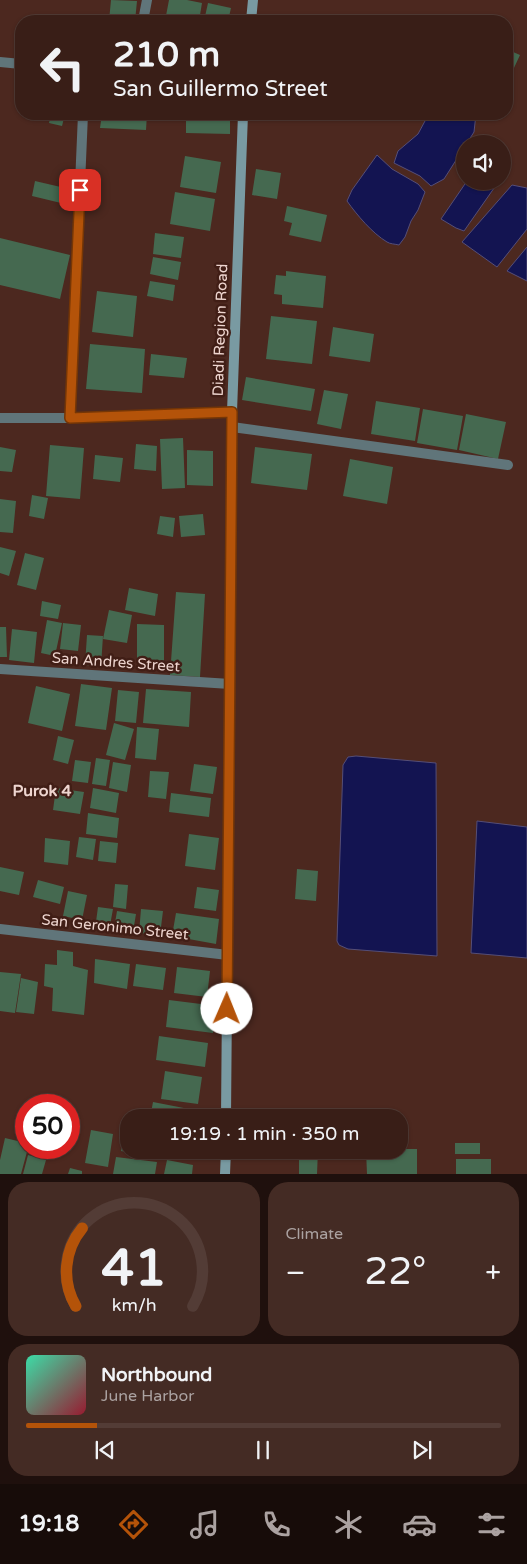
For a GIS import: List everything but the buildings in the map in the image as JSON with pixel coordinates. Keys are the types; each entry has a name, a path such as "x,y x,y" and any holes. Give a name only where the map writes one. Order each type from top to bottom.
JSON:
{"main road":[{"path":"252,15 253,0"},
{"name":"Diadi Region Road","path":"226,1109 232,412 244,120"},
{"path":"225,1174 226,1159"}],"street":[{"path":"144,15 147,0"},
{"path":"0,62 15,63"},
{"path":"70,418 83,120"},
{"path":"0,418 70,418 232,412"},
{"path":"232,427 508,465"},
{"name":"San Andres Street","path":"0,669 230,684"},
{"name":"San Geronimo Street","path":"0,929 228,955"}],"shaded area":[{"path":"425,120 475,120 472,135 456,135 456,160 444,179 431,186 420,176 394,163 398,151 418,134"},
{"path":"377,155 392,169 418,184 425,192 405,237 399,245 388,243 376,234 347,201 352,190"},
{"path":"511,186 527,188 527,229 497,267 462,242 508,190 511,190"},
{"path":"461,190 493,190 464,231 441,219"},
{"path":"527,247 527,281 507,271"},
{"path":"356,756 436,763 437,956 348,949 339,945 337,941 343,765 348,757"},
{"path":"477,821 527,827 527,958 471,953"}],"district":[{"name":"Purok 4","path":"42,791"}],"route":[{"path":"80,190 70,418 232,412 227,1009"}]}
